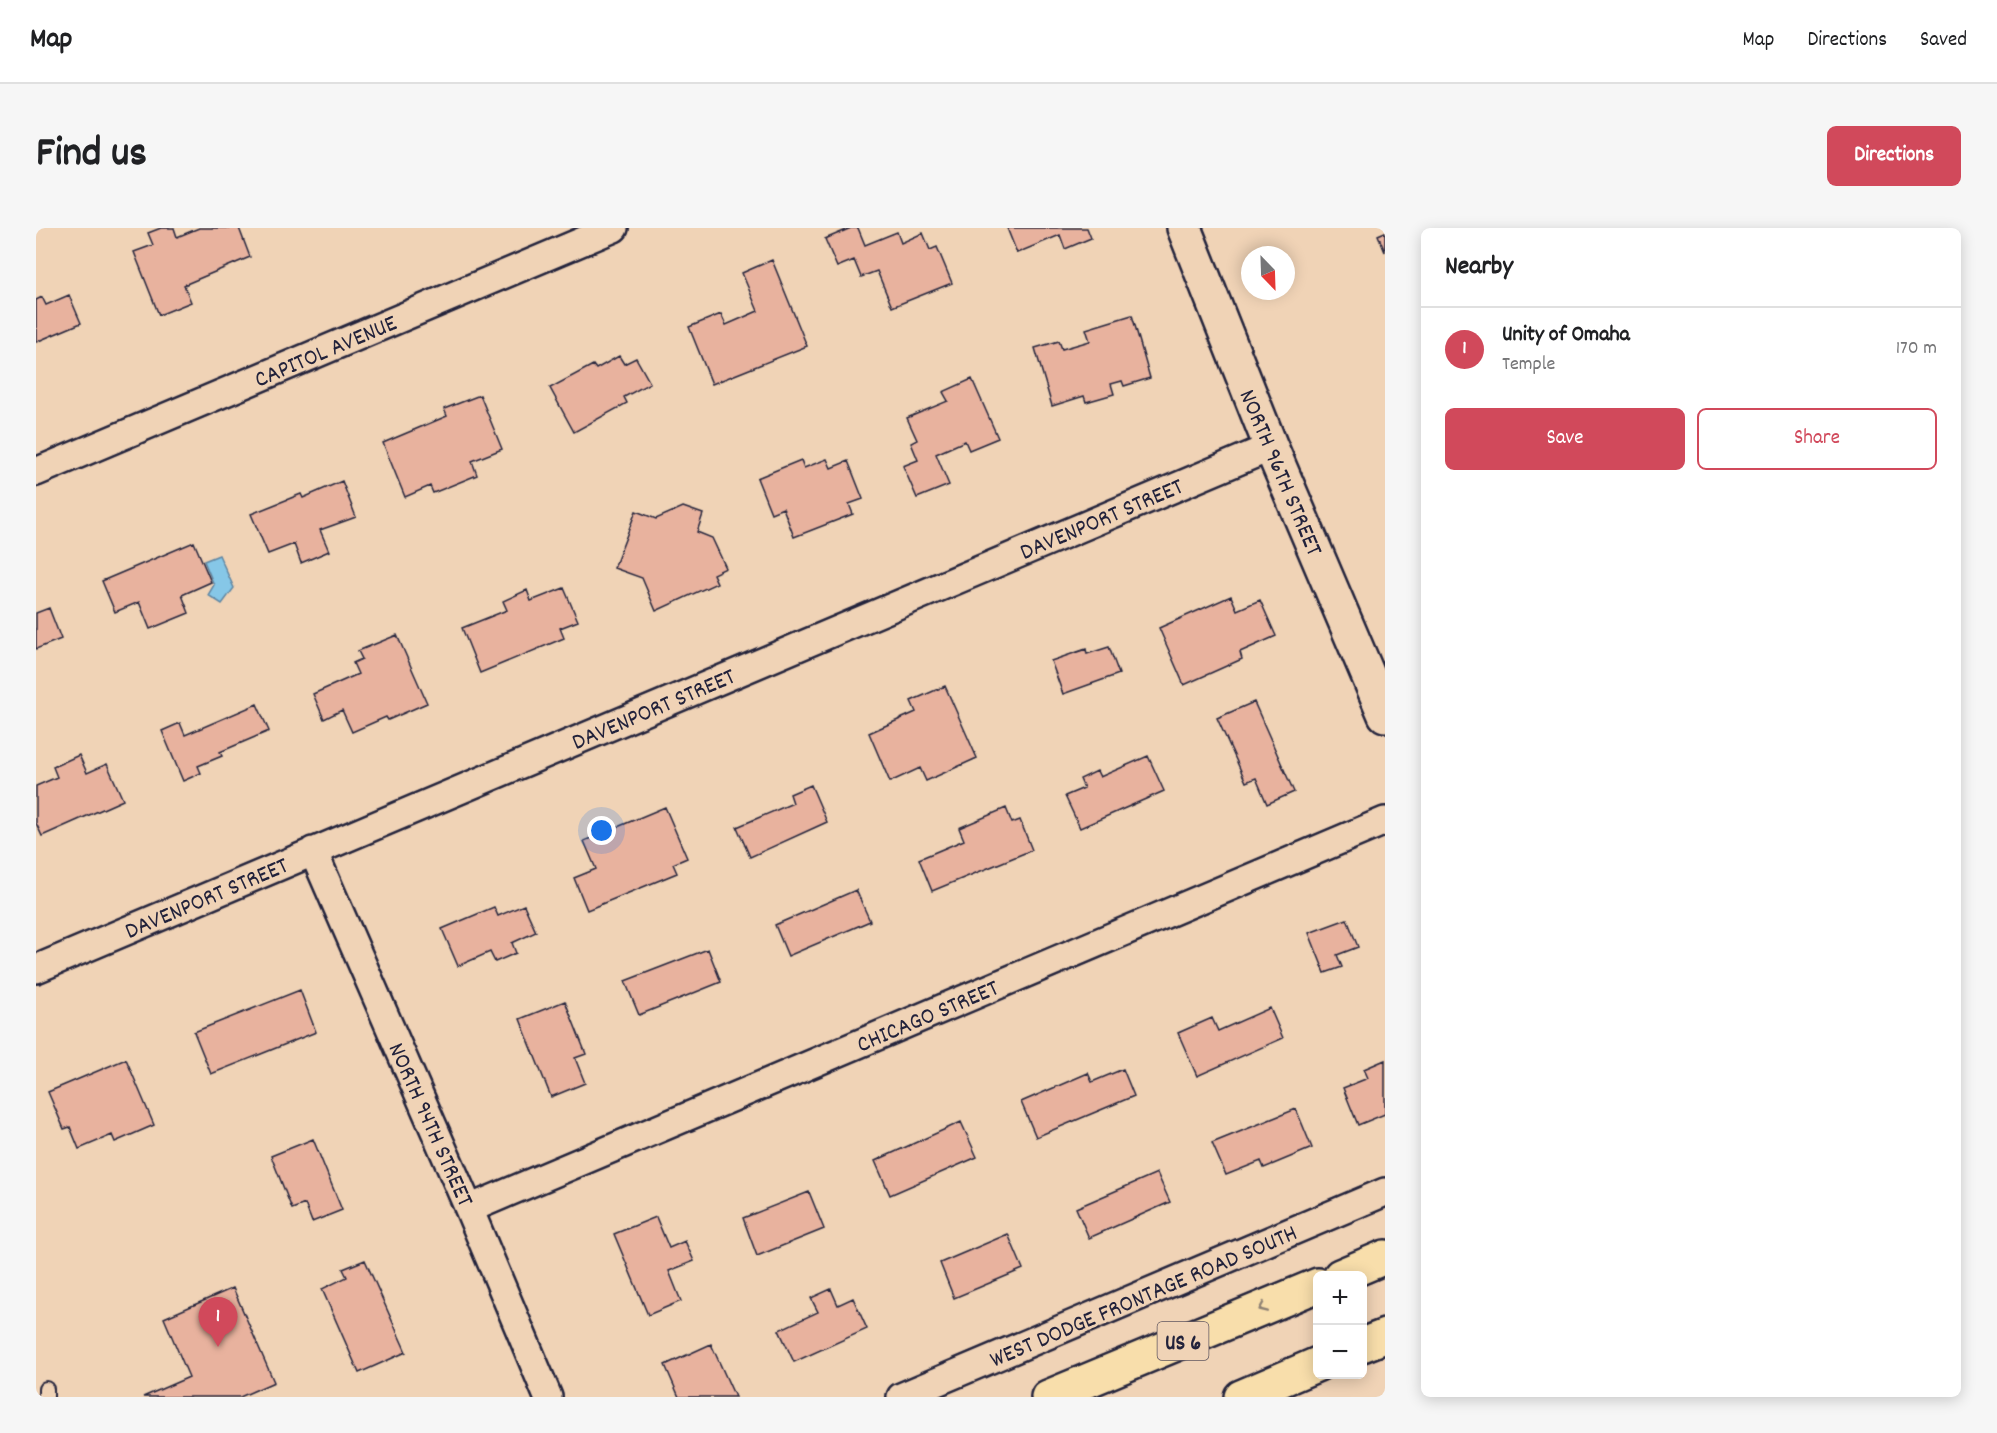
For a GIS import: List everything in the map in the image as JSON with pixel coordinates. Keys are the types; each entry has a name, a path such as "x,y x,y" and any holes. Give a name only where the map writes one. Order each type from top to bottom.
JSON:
{"highway":[{"path":"1350,1271 1385,1257"},
{"name":"US 6","path":"1048,1397 1313,1287"},
{"path":"1367,1343 1385,1336"},
{"path":"1241,1397 1313,1366"}],"street":[{"name":"CAPITOL AVENUE","path":"36,472 614,228"},
{"name":"NORTH 96TH STREET","path":"1184,228 1271,447 1385,715"},
{"name":"DAVENPORT STREET","path":"36,969 1271,447"},
{"name":"CHICAGO STREET","path":"470,1209 1385,821"},
{"name":"NORTH 94TH STREET","path":"313,852 470,1209 548,1397"},
{"name":"WEST DODGE FRONTAGE ROAD SOUTH","path":"901,1397 1385,1192"}],"water":[{"path":"219,555 234,588 222,604 208,595 214,585 204,561"}],"building":[{"path":"161,228 174,228 177,237 199,228 239,228 250,257 184,285 191,302 159,315 134,252 153,245 148,233"},
{"path":"851,228 858,228 865,245 897,232 901,243 923,233 930,250 937,247 952,283 892,307 877,271 861,277 854,260 837,267 825,239"},
{"path":"1007,228 1087,228 1091,238 1065,249 1060,235 1017,253"},
{"path":"1385,232 1385,252 1378,235"},
{"path":"772,260 807,346 712,384 689,327 721,314 726,325 758,311 742,273"},
{"path":"69,295 81,323 36,342 36,300 42,297 46,305"},
{"path":"1132,315 1150,378 1124,386 1122,381 1111,384 1114,394 1086,402 1084,396 1052,406 1035,348 1059,341 1062,349 1090,341 1086,329"},
{"path":"619,356 624,364 636,358 650,383 624,397 627,403 574,432 550,388 593,365 596,369"},
{"path":"972,379 998,438 969,450 965,441 936,454 949,485 917,498 903,466 918,460 911,443 917,440 907,418 948,401 943,392"},
{"path":"480,395 502,449 472,461 477,475 433,493 430,486 405,497 383,443 447,416 444,409"},
{"path":"827,459 831,468 848,461 863,499 849,504 853,514 794,537 783,508 771,513 757,478 801,460 804,468"},
{"path":"342,481 356,517 320,530 329,551 301,563 294,544 268,554 251,514 301,494 303,498"},
{"path":"683,507 703,514 697,532 712,538 726,568 713,574 717,583 656,611 642,578 614,568 636,511 656,519"},
{"path":"194,542 211,582 182,595 189,613 150,629 139,602 115,612 102,581"},
{"path":"564,588 578,621 560,628 564,638 480,673 462,628 507,610 503,601 527,590 531,601"},
{"path":"1231,596 1237,610 1260,600 1276,636 1240,652 1242,659 1184,685 1159,628"},
{"path":"49,608 61,639 36,649 36,613"},
{"path":"397,635 427,703 352,732 342,710 324,719 313,694 358,674 353,663 362,659 358,651"},
{"path":"1109,647 1119,674 1063,694 1051,661 1086,649 1087,654"},
{"path":"945,686 977,758 926,781 920,768 890,782 869,733 916,712 911,701"},
{"path":"1254,702 1294,792 1267,804 1256,778 1246,782 1217,718"},
{"path":"257,704 269,731 220,752 222,756 198,766 201,773 183,781 162,731 180,723 185,735"},
{"path":"79,755 87,773 107,764 123,800 42,836 36,823 36,786 57,777 53,767"},
{"path":"1148,756 1164,791 1080,828 1065,796 1084,788 1080,779 1097,771 1100,777"},
{"path":"811,785 827,822 750,857 737,827 793,803 790,794"},
{"path":"665,807 687,858 673,864 677,873 587,910 574,878 596,869 584,841"},
{"path":"1006,808 1012,823 1020,820 1032,850 932,891 919,859 964,840 959,828"},
{"path":"856,890 870,921 788,956 775,925"},
{"path":"524,905 536,932 512,943 516,953 495,962 490,952 458,966 442,929 494,907 498,916"},
{"path":"1347,919 1358,947 1337,955 1342,967 1325,973 1309,933"},
{"path":"708,949 721,982 639,1015 625,981"},
{"path":"300,990 316,1032 211,1074 194,1032"},
{"path":"565,1001 586,1054 575,1058 585,1083 551,1097 520,1019"},
{"path":"1270,1008 1283,1038 1197,1076 1178,1033 1212,1018 1218,1031"},
{"path":"126,1059 154,1125 115,1142 112,1135 79,1149 70,1127 64,1129 48,1092"},
{"path":"1385,1060 1385,1114 1358,1125 1343,1088 1368,1078 1364,1069"},
{"path":"1123,1069 1134,1096 1036,1137 1021,1102 1088,1073 1092,1082"},
{"path":"1296,1109 1312,1148 1264,1168 1261,1161 1226,1175 1212,1143"},
{"path":"961,1122 977,1157 890,1195 875,1161"},
{"path":"313,1139 342,1210 312,1222 305,1204 292,1209 271,1156"},
{"path":"1157,1173 1170,1202 1089,1238 1076,1208"},
{"path":"809,1192 824,1229 757,1256 743,1218"},
{"path":"656,1217 669,1248 685,1241 694,1261 669,1271 681,1301 648,1315 614,1234"},
{"path":"1008,1234 1023,1269 954,1298 940,1263"},
{"path":"365,1260 406,1352 359,1373 322,1289 347,1277 343,1269"},
{"path":"233,1288 274,1382 240,1397 143,1397 189,1377 164,1318"},
{"path":"831,1289 838,1305 853,1298 867,1329 794,1362 779,1330 818,1312 811,1298"},
{"path":"711,1344 735,1397 679,1397 665,1365"}],"place":[{"name":"Unity of Omaha","path":"218,1347"}]}
